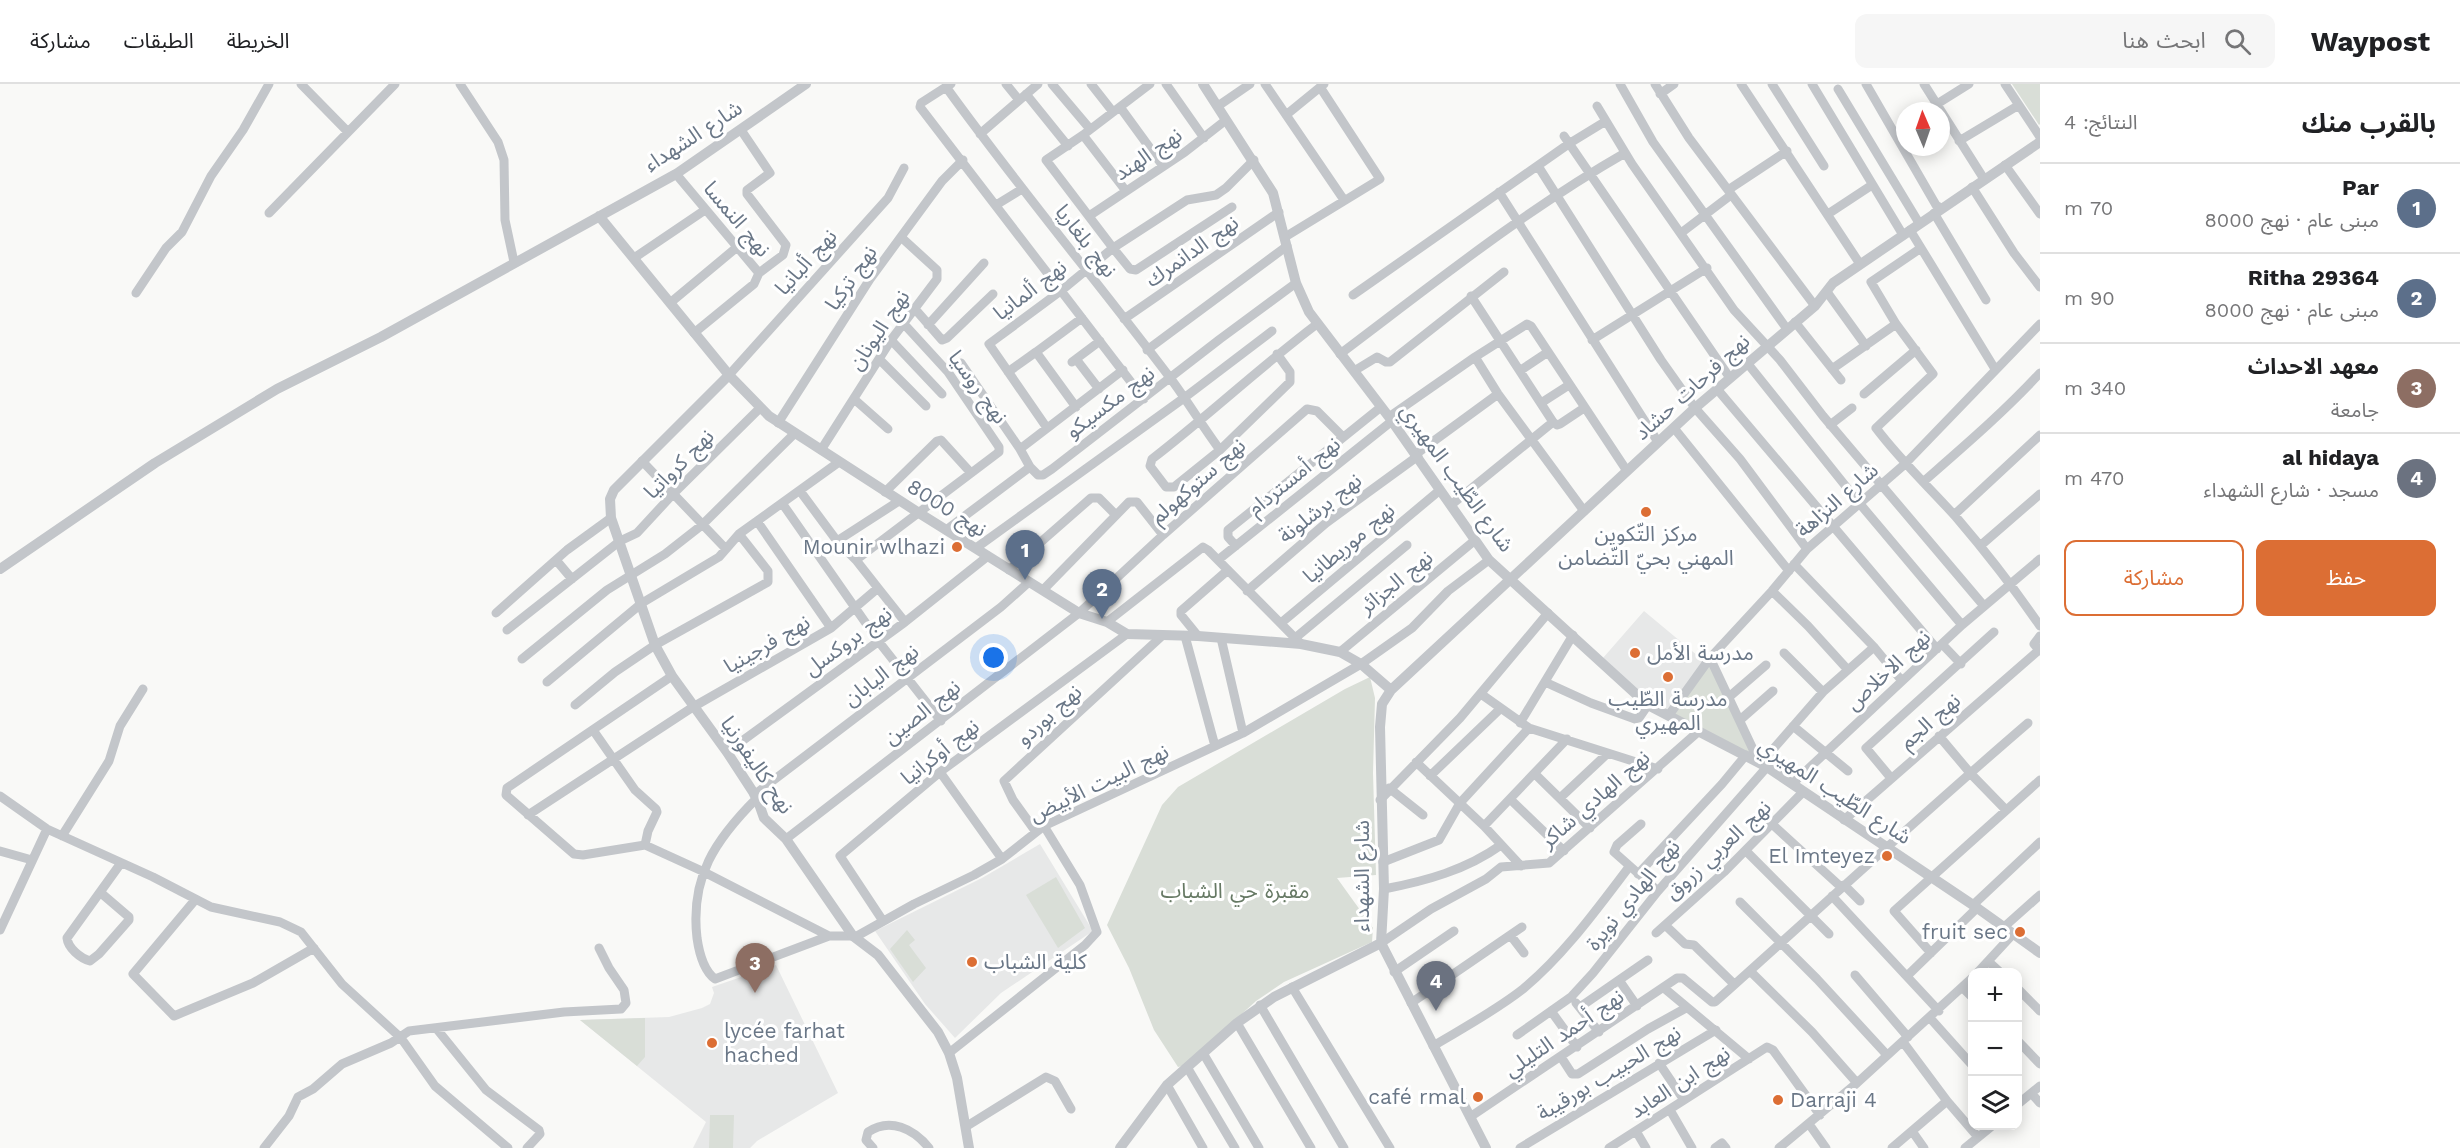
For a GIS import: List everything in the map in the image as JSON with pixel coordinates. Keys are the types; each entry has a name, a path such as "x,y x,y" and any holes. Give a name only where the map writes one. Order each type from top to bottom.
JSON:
{"street":[{"path":"136,293 166,248 182,232 211,176 243,130 269,84"},
{"path":"301,84 348,132"},
{"path":"269,213 395,84"},
{"path":"460,84 488,123 504,160 505,220 514,262"},
{"name":"شارع الشهداء","path":"0,569 155,463 278,388 381,337 676,174 806,84"},
{"path":"1006,84 1023,97 1068,146"},
{"path":"980,134 1038,84"},
{"path":"1052,84 1126,191"},
{"path":"1091,84 1163,166"},
{"path":"1131,84 1137,94"},
{"path":"1150,84 1046,160 1130,269 1136,270 1232,207"},
{"path":"1166,84 1204,138"},
{"name":"شارع الطّيب المهيري","path":"1203,84 1274,193 1296,283 1304,303 1317,324 1417,455 1489,560 1648,705 1762,764 1975,906 2040,953"},
{"path":"1218,106 1250,84"},
{"path":"1265,84 1344,201"},
{"path":"1620,84 1645,130 1704,216 1791,325 1841,380"},
{"path":"1655,84 1729,193 1815,306"},
{"path":"1660,94 1674,84"},
{"path":"1741,84 1860,264"},
{"path":"1772,84 1824,166"},
{"path":"1812,84 1872,185 1910,229"},
{"path":"1866,84 1986,300"},
{"path":"1924,84 1936,102"},
{"path":"1940,102 1969,84"},
{"path":"2005,84 2040,137"},
{"path":"949,85 921,103 920,107 963,160 1144,399"},
{"name":"نهج بلغاريا","path":"949,85 980,134 1170,379 1220,450"},
{"path":"1147,350 1286,242 1344,201 1379,180 1380,177 1322,86 1286,115"},
{"path":"1838,89 1910,229 1995,369"},
{"path":"1831,116 1848,105"},
{"path":"1959,141 2019,105"},
{"path":"1597,106 1625,153 1734,310 1767,346 1830,425 1984,606"},
{"name":"نهج الهند","path":"1089,216 1204,138 1226,120"},
{"path":"1353,295 1538,166 1567,139 1606,121"},
{"path":"1950,126 1984,179"},
{"path":"741,130 770,173 747,190 747,194 786,245 783,255 759,273"},
{"path":"1567,139 1730,378"},
{"name":"نهج فرحات حشاد","path":"1391,690 1695,408 1815,306 1833,283 1937,209 2040,142"},
{"path":"1682,233 1729,193 1787,151"},
{"path":"1340,354 1520,221 1591,172 1625,153"},
{"name":"نهج تركيا","path":"778,423 870,279 936,189 963,160"},
{"name":"نهج ألمانيا","path":"1047,428 989,344 1062,290 1113,248 1187,200 1216,195 1226,189 1254,160"},
{"path":"2005,165 2040,214"},
{"path":"1538,166 1633,316 1695,408 1740,459 1807,549"},
{"name":"نهج ألبانيا","path":"729,375 880,208 904,168"},
{"name":"نهج النمسا","path":"676,174 759,273 754,284 694,333"},
{"path":"1828,214 1872,185"},
{"path":"1972,187 2014,253 2040,287"},
{"path":"996,205 1022,189"},
{"path":"1499,192 1520,221 1592,340 1658,442"},
{"path":"2031,202 2040,196"},
{"path":"634,258 705,210"},
{"name":"نهج الدانمرك","path":"1124,320 1280,212"},
{"name":"نهج 8000","path":"599,216 729,375 760,408 778,423 1079,613 1107,622 1127,634 1298,641 1340,652 1361,664 1391,690"},
{"name":"نهج اليونان","path":"821,450 891,340 939,275 937,270 902,238"},
{"path":"670,303 736,248"},
{"path":"1921,248 1871,281 1871,286 1936,377 1876,426 1905,464 1954,515 2010,582 2040,626"},
{"path":"928,325 984,263"},
{"path":"1592,340 1671,293 1707,268"},
{"path":"1354,371 1377,357 1390,362 1504,272"},
{"name":"نهج مكسيكو","path":"1030,467 1035,474 1043,475 1296,283"},
{"path":"1827,292 1866,346"},
{"path":"915,309 942,340 945,340 993,294"},
{"path":"1472,296 1553,422 1560,424 1584,408"},
{"path":"1008,372 1082,318"},
{"name":"نهج روسيا","path":"856,560 999,452 999,447 948,372 904,324"},
{"path":"1277,354 1290,372 1290,382 1220,450 1171,489 1166,487 1150,466 1152,459 1200,422 1277,354 1317,324"},
{"name":"نهج أمستردام","path":"1218,560 1390,419 1501,339 1527,324 1531,326 1548,352"},
{"path":"1833,369 1896,324"},
{"name":"شارع النزاهة","path":"1669,715 1710,658 1807,549 1905,464 2040,324"},
{"path":"976,548 1184,398 1272,331"},
{"path":"891,340 942,394"},
{"path":"1099,389 1074,360 1100,341"},
{"path":"1863,394 1916,350"},
{"path":"1036,352 1076,407"},
{"path":"1521,370 1548,352 1627,471"},
{"path":"1475,357 1498,394 1584,511"},
{"path":"880,360 926,406"},
{"path":"946,531 1030,467 961,363"},
{"path":"1748,364 1860,504 1962,625"},
{"path":"1020,449 1123,370"},
{"path":"1923,482 2016,399 2040,373"},
{"path":"496,613 556,560 611,518 612,493 729,375"},
{"path":"1541,403 1569,386"},
{"path":"1717,389 1833,528 1939,646 1960,664"},
{"name":"نهج برشلونة","path":"1247,591 1326,523 1498,394"},
{"path":"854,399 888,429"},
{"path":"1236,546 1228,537 1228,530 1381,406"},
{"name":"نهج كرواتيا","path":"507,630 620,541 637,533 760,408"},
{"path":"1830,425 1852,408"},
{"name":"نهج ستوكهولم","path":"1079,613 1163,535 1307,409 1317,411 1343,437"},
{"path":"1451,506 1553,422"},
{"path":"1674,428 1792,568 1875,647 1902,681"},
{"path":"522,659 582,609 631,574 665,554 702,525 794,434"},
{"path":"1954,515 2040,435"},
{"path":"885,492 937,441 941,440 971,473"},
{"path":"642,461 726,549"},
{"path":"548,682 642,603 719,557 739,534 839,462"},
{"name":"نهج موريطانيا","path":"1281,623 1440,490"},
{"path":"800,491 837,541 856,560 905,622"},
{"path":"1980,546 2040,494"},
{"path":"1010,570 1091,498 1099,498 1115,514"},
{"path":"837,541 899,501"},
{"path":"1043,590 1129,501 1134,501 1163,535"},
{"path":"782,503 879,642 941,721"},
{"name":"نهح كاليفورنيا","path":"611,518 655,645 672,676 728,752 755,797 764,818 786,839 853,936 878,955 938,1032 949,1053 957,1078 969,1148"},
{"path":"758,521 831,628"},
{"path":"575,705 615,672 655,645 768,582 768,571 739,534"},
{"name":"نهج الجزائر","path":"1340,652 1474,540"},
{"path":"1107,622 1200,548 1206,548 1298,641 1407,545"},
{"name":"نهج بروكسل","path":"728,752 879,642 988,556"},
{"name":"نهج الاخلاص","path":"1792,784 1962,625 2010,582 2040,559"},
{"path":"556,560 572,579"},
{"name":"نهج البيت الأبيض","path":"853,936 1002,859 1040,829 1243,733 1361,664 1412,628 1448,591 1489,560"},
{"path":"1198,636 1181,615 1182,611 1228,570"},
{"name":"نهج اليابان","path":"829,936 723,978 715,979 705,967 698,945 696,896 702,871 720,839 755,797 1001,607 1029,582"},
{"name":"نهج فرجينيا","path":"528,815 693,707 831,628 878,588"},
{"path":"1772,591 1848,670"},
{"name":"نهج الصين","path":"786,839 1079,613"},
{"path":"1380,800 1481,693 1548,613"},
{"path":"1891,778 1866,748 1994,632"},
{"name":"نهج أوكرانيا","path":"883,921 840,856 940,772 1127,634"},
{"name":"نهج بوردو","path":"1040,829 1013,800 1004,781 1163,635"},
{"path":"1520,723 1573,635"},
{"path":"1185,636 1215,746"},
{"path":"2040,636 2034,643 2040,650"},
{"path":"1221,638 1243,733"},
{"name":"نهج الهادي نويرة","path":"1517,1035 1571,997 1593,974 1793,726 1823,692 1875,647"},
{"name":"نهج الجم","path":"1844,820 2040,650"},
{"path":"1784,653 1823,692"},
{"path":"1710,658 1762,764"},
{"path":"1729,697 1766,665"},
{"path":"672,676 507,788 506,795 574,854 583,855 645,845 702,871 829,936 853,936"},
{"path":"1545,682 1590,703 1635,718 1639,718 1648,705"},
{"path":"62,836 109,761 120,726 142,689"},
{"name":"شارع الشهداء","path":"1391,690 1383,701 1380,714 1380,800 1384,890 1382,943 1394,972 1470,1117 1481,1146"},
{"path":"1740,720 1773,691"},
{"path":"1481,693 1529,728 1658,769"},
{"path":"1430,776 1500,709"},
{"path":"1665,925 1685,944 1694,945 1734,984 1781,944 1884,847 2028,723"},
{"path":"1793,726 1848,771"},
{"path":"1383,862 1439,840 1460,803 1529,728"},
{"path":"593,730 634,790 657,811 648,831 645,845"},
{"name":"نهج الهادي شاكر","path":"1382,943 1431,909 1486,879 1501,867 1544,865 1564,852 1658,769 1677,747 1699,731"},
{"path":"1939,736 2006,810"},
{"path":"1484,826 1567,739"},
{"path":"1560,798 1608,753"},
{"path":"1638,874 1746,755"},
{"path":"1416,762 1484,826 1521,866"},
{"path":"940,772 1002,859"},
{"path":"1535,774 1590,828"},
{"path":"1931,953 1894,911 2040,780"},
{"path":"1389,789 1423,815"},
{"name":"نهج العربي زروق","path":"1656,933 1746,851 1803,792"},
{"path":"1510,799 1564,852"},
{"path":"2,802 47,829 211,908 280,922 301,932 342,984 401,1038 435,1086 508,1148"},
{"path":"1641,824 1617,845 1614,849 1615,854 1658,891"},
{"path":"1773,825 1860,901"},
{"path":"0,930 47,829"},
{"path":"949,1053 1085,945 1097,932 1080,885 1040,829"},
{"path":"1907,976 2040,842"},
{"path":"1384,890 1420,882 1472,863 1501,844"},
{"path":"0,851 32,860"},
{"path":"1746,851 1829,934"},
{"path":"101,893 129,917 129,920 90,961 70,948 67,938 121,863"},
{"path":"1433,1046 1502,1004 1540,974 1575,936 1629,867"},
{"path":"1982,968 1989,962 2009,930 2040,895"},
{"path":"1832,896 1939,1011"},
{"path":"195,900 132,974 174,1016 253,983 314,948"},
{"path":"1740,902 1887,1056"},
{"path":"1411,1003 1522,927"},
{"path":"1394,972 1454,931"},
{"path":"1511,936 1524,953"},
{"path":"1120,1148 1167,1085 1260,1005 1382,943"},
{"path":"264,1148 289,1116 298,1097 313,1089 342,1064 401,1038 409,1031 564,1012 621,1009 626,1003 626,994 599,948"},
{"path":"1580,1008 1648,960"},
{"path":"1989,962 1996,968"},
{"path":"1750,970 1812,1032 1857,1083"},
{"path":"1855,975 1905,1040 1947,1101 1978,1137"},
{"name":"نهج أحمد التليلي","path":"1470,1117 1677,978 1683,978 1712,1002 1717,1001 1734,984"},
{"path":"1619,980 1637,1006"},
{"path":"1779,1148 1857,1083 1968,982"},
{"path":"1292,987 1390,1148"},
{"path":"1664,988 1749,1059"},
{"path":"1963,988 1968,993"},
{"path":"2022,994 2040,1011"},
{"path":"1571,997 1599,1032"},
{"path":"1260,1005 1344,1148"},
{"path":"1561,1057 1572,1074 1578,1074 1648,1029 1686,1008"},
{"path":"1551,1011 1577,1047"},
{"path":"1930,1018 1968,1061"},
{"path":"1237,1023 1311,1148"},
{"path":"436,1028 486,1090 539,1130 540,1134 527,1148"},
{"name":"نهج الحبيب بورقيبة","path":"1520,1148 1716,1030"},
{"path":"2022,1045 2040,1064"},
{"name":"نهج ابن العابد","path":"1609,1148 1764,1048 1770,1047 1820,1114"},
{"path":"1203,1053 1259,1148"},
{"path":"1659,1064 1684,1100"},
{"path":"1187,1067 1235,1148"},
{"path":"967,1126 1046,1077 1055,1081 1071,1108"},
{"path":"1167,1085 1203,1148"},
{"path":"2022,1101 2040,1086"},
{"path":"2032,1094 2040,1103"},
{"path":"1892,1148 1947,1101"},
{"path":"1670,1110 1692,1148"},
{"path":"873,1148 866,1140 868,1132 889,1124 902,1126 923,1140 929,1148"},
{"path":"1809,1124 1826,1148"},
{"path":"1965,1148 1986,1130"},
{"path":"1636,1131 1646,1148"},
{"path":"1912,1131 1924,1148"}],"shaded area":[{"path":"1644,611 1704,661 1668,711 1651,703 1603,658"},
{"name":"كلية الشباب","path":"1040,844 1093,931 1001,993 955,1038 925,1004 875,931 982,878"},
{"name":"lycée farhat hached","path":"776,965 838,1093 757,1141 750,1148 693,1148 706,1122 580,1020 669,1017 702,1008 710,1004 714,993 712,987"}],"green space":[{"path":"2012,84 2040,84 2039,125"},
{"path":"1710,664 1756,758 1674,714"},
{"name":"مقبرة حي الشباب","path":"1370,677 1375,698 1373,773 1376,875 1337,878 1373,928 1372,942 1284,982 1256,1001 1186,1065 1178,1067 1154,1030 1129,968 1107,925 1162,805 1178,787 1345,689"},
{"path":"1056,877 1085,928 1058,948 1026,895"},
{"path":"907,930 915,940 909,945 926,968 913,982 890,949"},
{"path":"645,1018 645,1057 637,1066 580,1020"},
{"path":"710,1115 734,1115 733,1148 709,1148"}],"place":[{"name":"مركز التّكوين المهني بحيّ التّضامن","path":"1646,512"},
{"name":"Mounir wlhazi","path":"957,547"},
{"name":"Par","path":"1025,580"},
{"name":"Ritha 29364","path":"1102,619"},
{"name":"مدرسة الأمل","path":"1635,653"},
{"name":"مدرسة الطّيب المهيري","path":"1668,677"},
{"name":"El Imteyez","path":"1887,856"},
{"name":"fruit sec","path":"2020,932"},
{"name":"كلية الشباب","path":"972,962"},
{"name":"معهد الاحداث","path":"755,993"},
{"name":"al hidaya","path":"1436,1011"},
{"name":"lycée farhat hached","path":"712,1043"},
{"name":"café rmal","path":"1478,1097"},
{"name":"Darraji 4","path":"1778,1100"}]}
